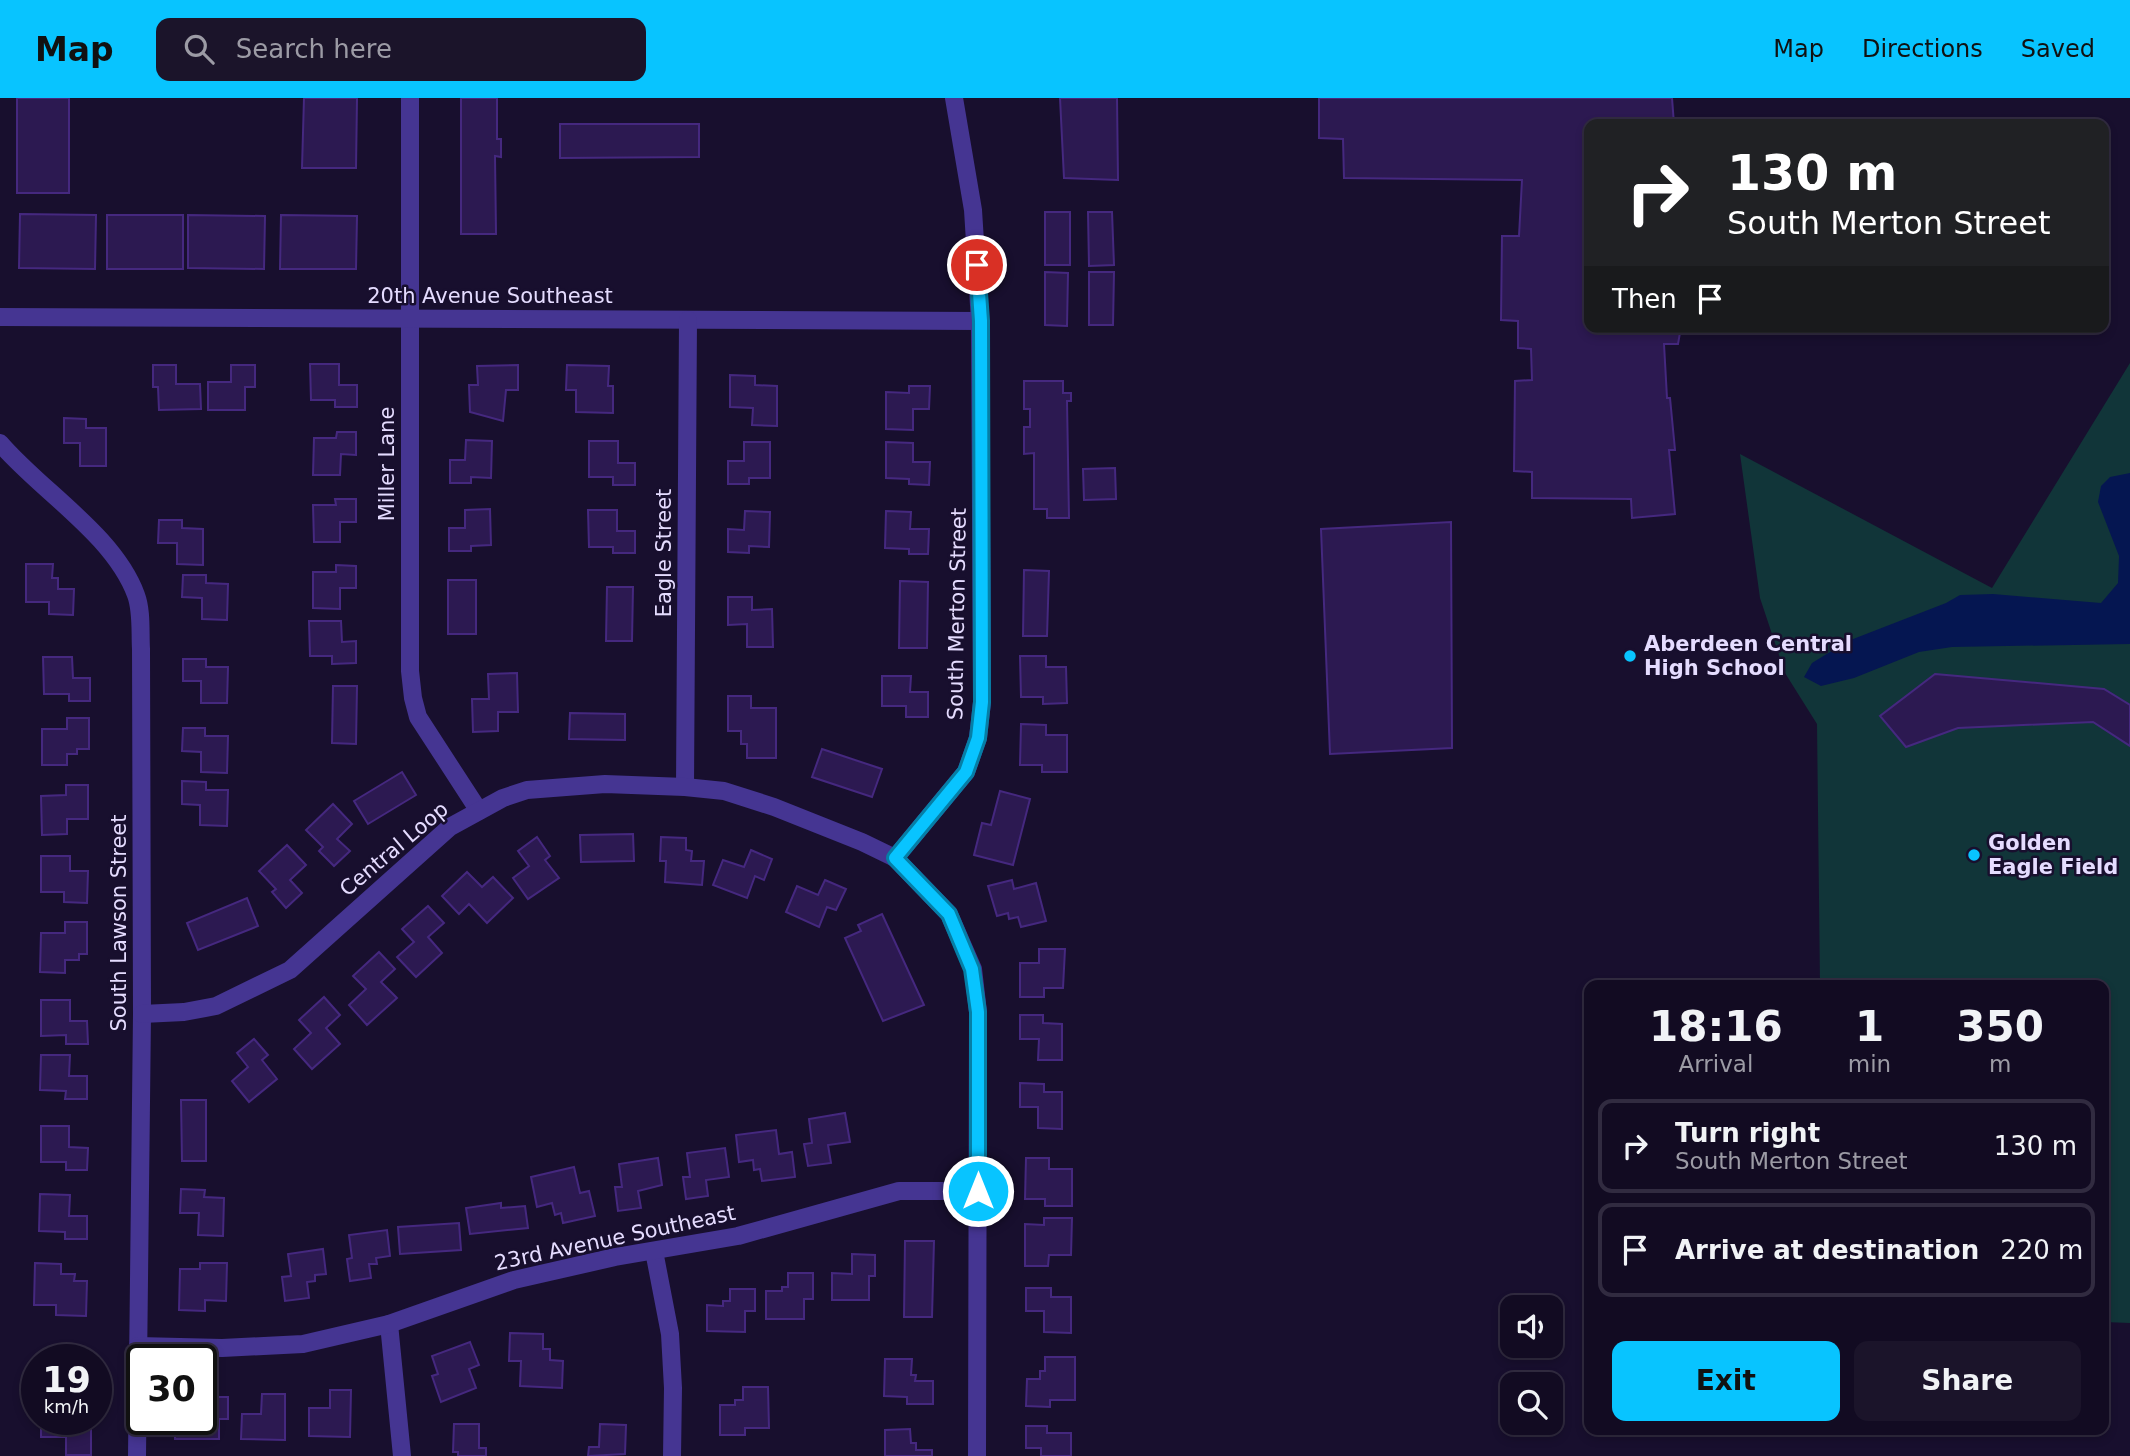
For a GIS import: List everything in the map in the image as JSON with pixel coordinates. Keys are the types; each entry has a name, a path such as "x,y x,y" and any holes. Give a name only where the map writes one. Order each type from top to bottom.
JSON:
{"street":[{"name":"Miller Lane","path":"410,98 410,657 413,698 418,717 479,811"},
{"name":"South Merton Street","path":"895,858 966,772 978,738 982,702 981,321 973,210 954,98"},
{"name":"20th Avenue Southeast","path":"0,317 981,321"},
{"name":"Eagle Street","path":"685,787 688,320"},
{"name":"South Lawson Street","path":"0,443 63,503 113,556 126,574 137,597 141,663 142,1014 138,1344"},
{"name":"Central Loop","path":"142,1014 184,1012 216,1006 290,970 450,827 503,798 527,790 605,785 724,791 774,807 895,858"},
{"path":"895,858 949,914 972,969 978,1012 977,1456"},
{"name":"23rd Avenue Southeast","path":"217,1348 303,1344 388,1324 514,1280 615,1257 738,1236 899,1191 978,1191"},
{"path":"654,1251 670,1334 672,1456"},
{"path":"388,1324 402,1456"},
{"name":"South Lawson Street","path":"138,1435 138,1456"}],"green space":[{"name":"Golden Eagle Field","path":"2130,363 2130,1323 2109,1322 2109,980 1820,980 1817,724 1785,673 1760,598 1740,454 1992,588"}],"shaded area":[{"path":"2130,473 2130,644 1952,647 1919,652 1854,678 1821,686 1804,677 1812,663 1848,641 1960,595 1993,594 2101,603 2118,583 2119,556 2098,502 2101,486 2110,477"}],"building":[{"path":"17,98 69,98 69,193 17,193"},
{"path":"304,98 357,98 356,168 302,168"},
{"path":"461,98 497,98 497,139 501,139 501,157 495,156 496,234 461,234"},
{"path":"1060,98 1117,98 1118,180 1064,178"},
{"path":"1319,98 1672,98 1674,119 1584,119 1584,333 1680,333 1678,344 1664,344 1667,398 1670,398 1675,450 1669,450 1675,514 1632,518 1631,499 1532,498 1532,472 1514,471 1515,381 1532,380 1531,349 1518,348 1518,321 1501,320 1502,236 1519,236 1522,180 1344,178 1343,139 1319,138"},
{"path":"560,124 699,124 699,157 560,158"},
{"path":"1045,212 1070,212 1070,265 1045,265"},
{"path":"1088,212 1112,212 1114,265 1089,266"},
{"path":"20,214 96,215 95,269 19,268"},
{"path":"107,215 183,215 183,269 107,269"},
{"path":"188,215 265,216 264,269 188,268"},
{"path":"281,215 357,216 356,269 280,269"},
{"path":"1045,272 1068,273 1067,326 1045,325"},
{"path":"1089,272 1114,272 1113,325 1089,325"},
{"path":"310,364 339,364 339,385 357,385 357,407 335,407 335,400 311,400"},
{"path":"153,365 176,365 176,384 200,384 201,409 159,410 158,387 153,387"},
{"path":"231,365 255,365 255,387 245,387 245,410 208,410 208,382 231,382"},
{"path":"518,365 518,390 506,390 503,421 470,412 469,385 478,385 477,366"},
{"path":"567,365 609,366 608,386 613,386 613,413 576,412 576,390 566,390"},
{"path":"730,375 755,376 755,385 777,386 777,426 752,425 753,408 730,407"},
{"path":"1024,381 1063,381 1063,393 1071,393 1071,401 1067,401 1069,518 1047,518 1047,509 1034,509 1034,453 1024,454 1024,427 1030,427 1030,409 1024,409"},
{"path":"909,386 930,386 929,409 913,409 913,430 886,429 886,392 909,393"},
{"path":"64,418 86,419 86,428 106,428 106,466 80,466 80,443 64,443"},
{"path":"337,432 356,432 356,455 341,454 340,475 313,475 314,438 336,438"},
{"path":"466,440 492,441 491,478 471,477 471,483 450,483 450,460 465,460"},
{"path":"589,441 618,441 618,463 635,463 635,485 613,485 613,477 589,477"},
{"path":"744,442 770,442 770,478 749,478 749,484 728,484 728,461 744,461"},
{"path":"886,442 913,443 913,462 930,462 929,485 909,484 909,479 886,478"},
{"path":"1115,468 1116,499 1084,500 1083,469"},
{"path":"335,499 356,499 356,522 340,522 340,542 314,542 313,505 336,505"},
{"path":"490,509 491,545 471,546 471,551 449,551 449,528 465,528 465,510"},
{"path":"588,510 617,510 617,531 635,531 635,553 613,553 613,547 589,547"},
{"path":"745,511 770,512 769,547 749,546 749,553 728,552 728,529 744,530"},
{"path":"886,511 911,512 910,529 929,529 928,554 909,554 909,549 885,548"},
{"path":"159,520 182,520 182,528 203,529 203,565 177,564 177,543 158,543"},
{"path":"1451,522 1452,748 1330,754 1321,529"},
{"path":"26,564 53,564 52,578 58,578 58,589 74,589 73,615 49,614 49,602 26,602"},
{"path":"336,565 356,566 356,588 340,588 340,609 313,608 313,572 336,572"},
{"path":"1024,570 1049,571 1047,636 1023,636"},
{"path":"183,575 206,575 206,583 228,584 227,620 202,619 202,598 182,597"},
{"path":"448,580 476,580 476,634 448,634"},
{"path":"900,581 928,582 927,648 899,648"},
{"path":"607,587 633,587 632,641 606,641"},
{"path":"728,597 752,597 752,610 772,609 773,647 747,647 747,624 728,625"},
{"path":"309,621 341,621 342,642 356,641 356,663 332,664 332,656 310,656"},
{"path":"1020,656 1046,656 1046,667 1066,667 1067,703 1043,704 1043,697 1021,697"},
{"path":"43,657 72,657 73,678 90,678 90,701 69,701 69,694 44,694"},
{"path":"183,659 206,659 206,667 228,667 227,703 201,703 201,681 183,681"},
{"path":"517,673 518,712 498,712 498,731 473,732 472,699 489,699 488,674"},
{"path":"1935,674 2104,689 2130,705 2130,746 2093,722 1958,728 1906,747 1880,716"},
{"path":"882,676 911,676 910,692 928,692 928,717 906,717 906,706 882,706"},
{"path":"333,686 357,686 356,744 332,743"},
{"path":"728,696 751,696 751,708 776,708 776,758 747,758 747,744 741,744 741,731 728,731"},
{"path":"570,713 625,714 625,740 569,739"},
{"path":"67,718 89,718 89,749 77,749 77,754 67,754 67,765 42,765 42,729 67,729"},
{"path":"1021,724 1046,725 1046,735 1067,735 1067,772 1042,772 1042,765 1020,765"},
{"path":"183,728 205,728 205,736 228,736 227,773 201,772 201,752 182,751"},
{"path":"822,749 882,769 872,797 812,777"},
{"path":"402,772 416,795 368,824 354,801"},
{"path":"182,781 206,782 206,790 228,790 227,826 200,825 200,805 182,804"},
{"path":"66,785 88,785 88,819 67,819 67,834 42,835 41,796 66,795"},
{"path":"1000,791 1030,799 1013,865 974,855 982,823 991,825"},
{"path":"333,804 352,824 337,839 350,851 334,866 319,851 323,847 306,830"},
{"path":"633,834 634,861 581,862 580,835"},
{"path":"537,837 550,856 545,860 559,878 528,899 513,878 529,866 518,851"},
{"path":"661,837 686,838 686,850 692,851 691,861 704,861 702,885 665,882 666,861 660,861"},
{"path":"287,845 306,865 290,880 302,893 286,908 272,892 276,889 259,871"},
{"path":"751,850 772,859 764,880 755,876 747,898 713,885 723,860 744,867"},
{"path":"41,856 70,856 70,871 88,871 87,903 64,902 64,892 41,892"},
{"path":"467,872 482,887 493,877 513,898 487,923 469,904 459,914 442,896"},
{"path":"825,880 846,889 836,910 827,907 819,927 786,912 797,886 818,895"},
{"path":"1012,880 1014,889 1036,883 1046,921 1021,927 1018,917 1009,919 1008,913 997,916 988,886"},
{"path":"247,898 258,926 198,950 187,923"},
{"path":"428,906 444,923 428,937 442,953 416,977 397,957 414,942 402,929"},
{"path":"882,914 924,1005 883,1021 845,938 861,931 858,925"},
{"path":"65,922 87,922 87,954 79,954 79,960 65,960 65,973 40,972 41,933 65,933"},
{"path":"1039,949 1065,949 1063,988 1044,988 1044,997 1020,997 1020,963 1039,963"},
{"path":"379,952 395,969 381,982 397,998 367,1025 349,1005 366,989 353,976"},
{"path":"324,997 340,1015 326,1028 340,1044 312,1069 294,1049 311,1033 299,1020"},
{"path":"41,1000 70,1000 70,1021 87,1021 88,1044 66,1044 66,1035 41,1036"},
{"path":"1020,1015 1043,1015 1043,1023 1062,1024 1062,1060 1038,1060 1039,1039 1020,1039"},
{"path":"254,1039 268,1055 262,1060 277,1079 249,1102 232,1081 248,1067 237,1053"},
{"path":"41,1055 70,1055 69,1076 87,1076 87,1099 65,1099 66,1091 40,1090"},
{"path":"1020,1083 1044,1084 1044,1092 1062,1092 1062,1129 1038,1128 1038,1107 1020,1107"},
{"path":"181,1100 206,1100 206,1161 182,1161"},
{"path":"845,1113 850,1142 828,1145 831,1163 808,1166 804,1144 812,1143 809,1119"},
{"path":"41,1126 69,1126 69,1147 88,1148 87,1170 66,1170 66,1162 41,1162"},
{"path":"776,1130 779,1154 792,1152 795,1177 762,1181 760,1169 754,1170 753,1160 739,1162 736,1135"},
{"path":"725,1148 729,1177 706,1180 708,1196 686,1199 683,1177 690,1177 687,1153"},
{"path":"658,1158 662,1185 638,1191 641,1208 618,1211 615,1187 622,1187 619,1164"},
{"path":"1026,1158 1049,1158 1049,1169 1072,1169 1072,1206 1045,1206 1045,1199 1025,1199"},
{"path":"574,1167 580,1193 589,1191 595,1216 563,1223 561,1213 555,1215 552,1203 537,1207 531,1177"},
{"path":"181,1189 205,1190 204,1197 224,1198 223,1236 198,1235 199,1213 180,1213"},
{"path":"40,1194 70,1195 69,1216 87,1216 87,1239 65,1239 65,1232 39,1231"},
{"path":"501,1203 501,1208 525,1206 528,1228 470,1234 466,1208"},
{"path":"1044,1218 1072,1218 1071,1255 1049,1255 1048,1266 1025,1266 1025,1224 1044,1225"},
{"path":"459,1223 461,1250 400,1254 398,1227"},
{"path":"387,1230 390,1256 376,1258 377,1264 369,1264 371,1278 350,1281 347,1259 352,1258 349,1235"},
{"path":"905,1241 934,1241 932,1317 904,1317"},
{"path":"323,1249 326,1274 315,1275 315,1281 307,1282 309,1298 285,1301 282,1277 291,1276 288,1254"},
{"path":"852,1254 875,1255 875,1276 869,1276 869,1300 832,1300 832,1273 852,1274"},
{"path":"35,1263 61,1264 61,1274 75,1274 74,1281 87,1281 86,1316 56,1315 56,1305 34,1305"},
{"path":"200,1263 227,1263 226,1301 205,1300 205,1311 179,1310 180,1269 200,1269"},
{"path":"788,1273 813,1273 813,1299 804,1299 804,1319 766,1319 766,1291 782,1291 782,1287 788,1287"},
{"path":"1026,1288 1051,1288 1051,1297 1071,1297 1071,1333 1044,1332 1044,1311 1026,1311"},
{"path":"730,1289 755,1289 755,1311 745,1311 745,1332 707,1331 707,1305 723,1306 723,1301 730,1301"},
{"path":"510,1333 543,1334 543,1349 550,1349 550,1360 563,1361 562,1388 520,1386 521,1361 509,1361"},
{"path":"470,1342 479,1365 469,1369 476,1388 441,1402 432,1376 438,1374 432,1356"},
{"path":"1045,1357 1075,1357 1075,1400 1050,1400 1050,1407 1026,1406 1027,1379 1040,1379 1040,1371 1045,1371"},
{"path":"885,1359 912,1359 911,1375 916,1375 915,1381 933,1381 933,1404 907,1404 907,1397 884,1396"},
{"path":"743,1387 768,1387 769,1428 745,1428 745,1435 720,1435 720,1405 735,1405 735,1400 743,1400"},
{"path":"330,1390 351,1390 350,1437 309,1436 309,1408 330,1408"},
{"path":"262,1394 285,1394 285,1440 241,1439 242,1414 261,1414"},
{"path":"217,1397 228,1397 228,1419 219,1419 219,1439 175,1439 175,1435 217,1435"},
{"path":"454,1424 479,1424 479,1448 486,1448 486,1456 458,1456 458,1452 453,1452"},
{"path":"600,1424 626,1425 625,1454 588,1456 589,1447 599,1447"},
{"path":"1026,1426 1047,1426 1047,1433 1071,1433 1071,1456 1041,1456 1041,1448 1026,1448"},
{"path":"910,1429 911,1443 916,1443 916,1450 932,1450 932,1456 885,1456 885,1430"},
{"path":"91,1435 91,1455 66,1455 66,1437 41,1437"}],"place":[{"name":"Aberdeen Central High School","path":"1630,656"},
{"name":"Golden Eagle Field","path":"1974,855"}],"route":[{"path":"977,265 981,321 982,702 978,738 966,772 895,858 949,914 972,969 978,1012 978,1191"}]}
